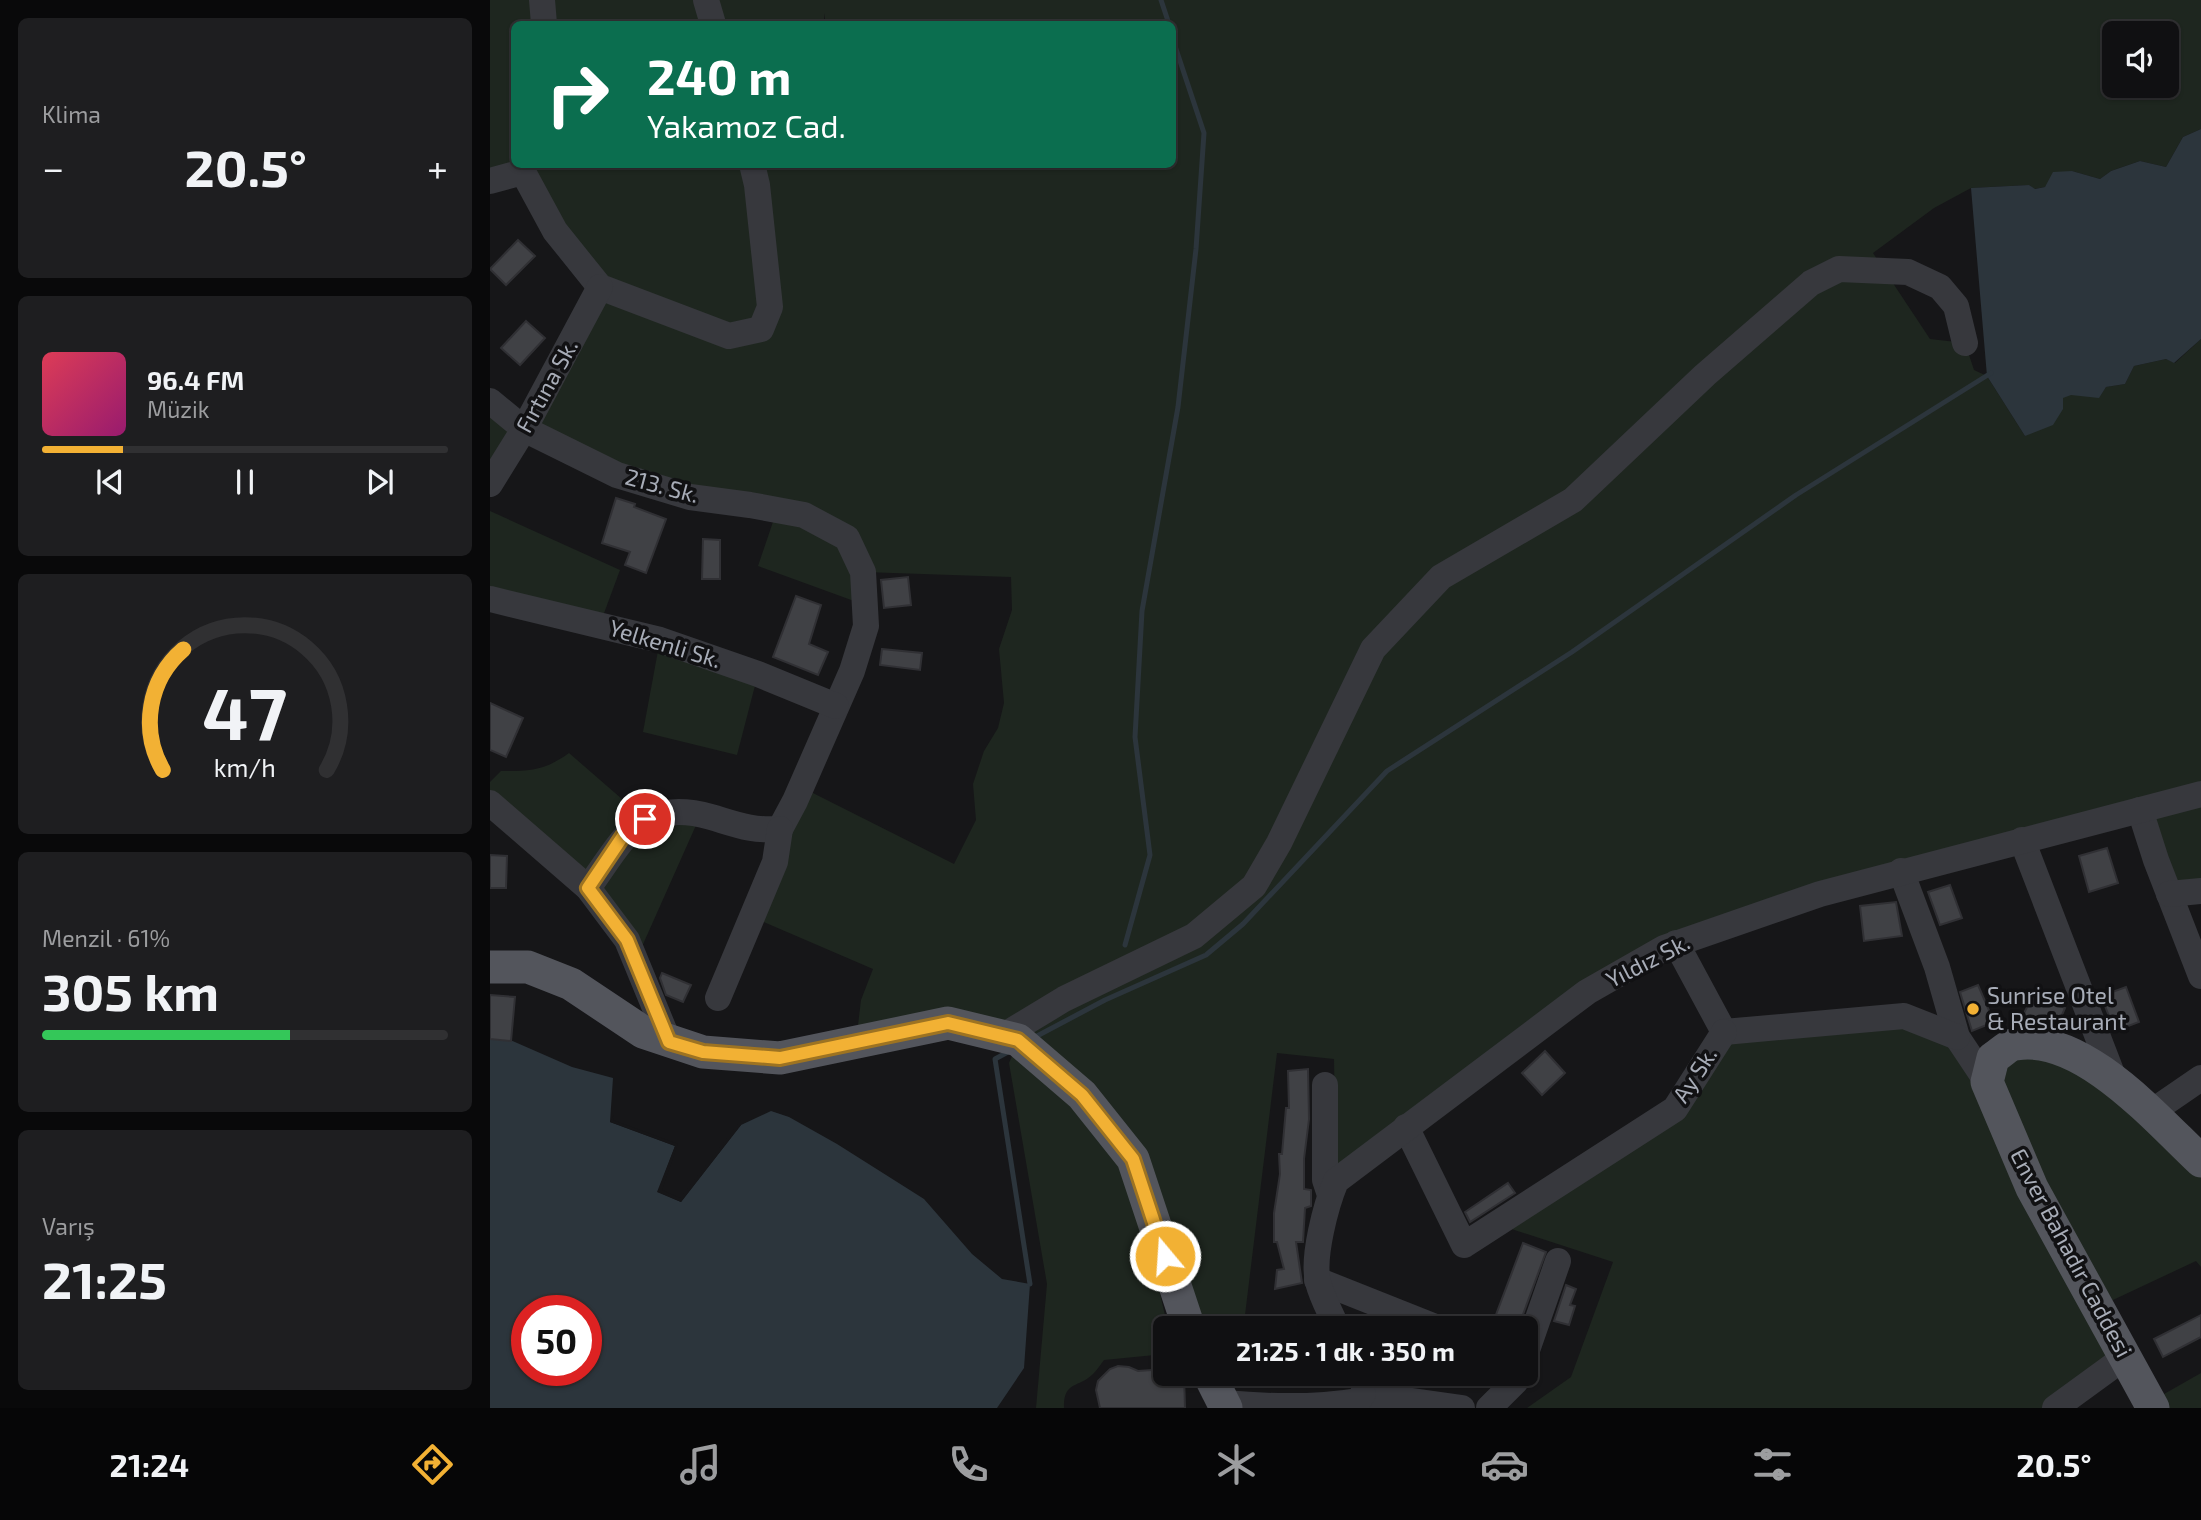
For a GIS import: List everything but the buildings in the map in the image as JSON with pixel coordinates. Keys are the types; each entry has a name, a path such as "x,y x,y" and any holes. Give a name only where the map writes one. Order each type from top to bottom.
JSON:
{"main road":[{"path":"490,967 528,967 571,984 643,1032 703,1052 780,1058 948,1023 1008,1038 1082,1095 1133,1159 1185,1316"},
{"path":"1987,1082 1993,1058 2014,1044 2046,1045 2076,1055 2114,1079 2201,1161"},
{"name":"Enver Bahadır Caddesi","path":"1987,1082 2032,1188 2153,1408"},
{"path":"1215,1386 1225,1406"}],"street":[{"path":"541,0 544,21"},
{"path":"706,0 712,21"},
{"path":"490,181 524,168 555,231 600,287 729,336 761,330 770,307 753,168"},
{"path":"1008,1038 1063,999 1194,936 1254,886 1279,843 1373,649 1441,577 1573,500 1705,375 1811,283 1839,269 1908,272 1940,287 1956,306 1965,342"},
{"name":"Fırtına Sk.","path":"490,484 524,429 600,287"},
{"name":"213. Sk.","path":"490,401 524,429 617,475 691,497 804,515 847,538 863,572 866,626 852,671 836,706"},
{"name":"Yelkenli Sk.","path":"490,598 660,640 758,674 836,706"},
{"path":"718,998 775,862 780,829 796,801 836,706"},
{"name":"Yıldız Sk.","path":"1332,1316 1317,1280 1320,1236 1336,1181 1587,992 1664,948 1820,894 2201,794"},
{"path":"490,803 588,888 627,940 669,1042"},
{"path":"2140,810 2201,976"},
{"path":"588,888 623,836 645,819 669,812 701,814 758,831 780,829"},
{"path":"2022,841 2114,1079"},
{"path":"1902,871 1937,967 1958,1037 1987,1082"},
{"path":"2169,894 2201,891"},
{"path":"1676,943 1724,1032"},
{"name":"Ay Sk.","path":"1406,1127 1464,1245 1675,1109 1724,1032 1904,1016 1958,1037"},
{"path":"2150,1113 2201,1078"},
{"path":"1325,1084 1325,1180 1330,1195"},
{"path":"1538,1318 1558,1261"},
{"path":"1317,1280 1408,1316"},
{"path":"2055,1408 2125,1357"},
{"path":"1225,1406 1338,1405 1358,1401 1359,1386"},
{"path":"1368,1386 1462,1408"},
{"path":"1489,1408 1511,1386"}],"shaded area":[{"path":"490,0 2201,0 2201,129 2183,137 2166,167 2140,161 2111,171 2100,179 2072,171 2045,187 2034,189 2029,185 1971,188 1934,208 1873,253 1930,339 1965,343 1974,370 1987,376 2025,436 2062,398 2070,394 2099,397 2106,387 2125,384 2134,366 2166,359 2175,363 2201,339 2201,891 2169,894 2141,810 1664,948 1336,1181 1334,1059 1277,1053 1245,1315 1185,1316 1133,1159 1018,1040 948,1023 856,1042 861,1000 873,969 752,917 801,787 954,864 976,820 973,784 984,751 998,728 1004,703 999,649 1012,610 1011,577 864,572 865,605 758,566 777,510 690,497 525,430 490,484 490,401 524,429 600,287 523,172 490,181"},
{"path":"2201,129 2201,339 2174,363 2166,359 2134,366 2125,384 2106,387 2099,398 2071,395 2063,398 2063,409 2053,425 2025,436 1987,376 1971,188 2029,185 2035,189 2045,187 2053,172 2072,171 2100,179 2111,171 2140,161 2166,167 2183,137"},
{"path":"490,511 620,570 600,624 490,599"},
{"path":"660,640 758,674 737,755 643,732"},
{"path":"569,753 645,819 701,814 636,960 627,940 490,803 490,782 501,771 537,769"},
{"path":"1904,1016 1993,1058 2046,1045 2201,1161 2201,1267 2196,1261 2098,1307 2125,1357 2055,1408 1527,1408 1571,1377 1613,1262 1496,1224 1675,1109 1724,1032"},
{"path":"490,1031 572,1067 613,1078 610,1122 675,1146 658,1192 681,1202 741,1125 771,1111 789,1117 837,1144 924,1199 972,1254 1002,1279 1030,1284 1024,1368 997,1408 490,1408"},
{"path":"1014,1052 1103,1136 1136,1192 1165,1316 1153,1316 1153,1355 1104,1360 1093,1374 1069,1389 1064,1399 1064,1408 1036,1408 1047,1284 1009,1063"},
{"path":"2201,1373 2201,1408 2153,1408 2150,1402"}],"pier":[{"path":"614,1115 613,1120 678,1144 662,1190 680,1198 741,1120 741,1125 681,1202 657,1192 675,1146 610,1122"}],"waterway":[{"path":"1161,0 1168,21"},
{"path":"1125,945 1150,855 1135,737 1142,611 1178,407 1196,249 1204,133 1176,49"},
{"path":"1037,1036 1105,1000 1206,955 1243,924 1387,771 1572,652 1796,495 1991,373"},
{"path":"1008,1052 995,1059 1030,1284"}],"place":[{"name":"Sunrise Otel & Restaurant","path":"1973,1009"}],"route":[{"path":"645,819 623,836 588,888 627,940 669,1042 703,1052 780,1058 948,1023 1018,1040 1082,1095 1133,1159 1165,1256"}]}
